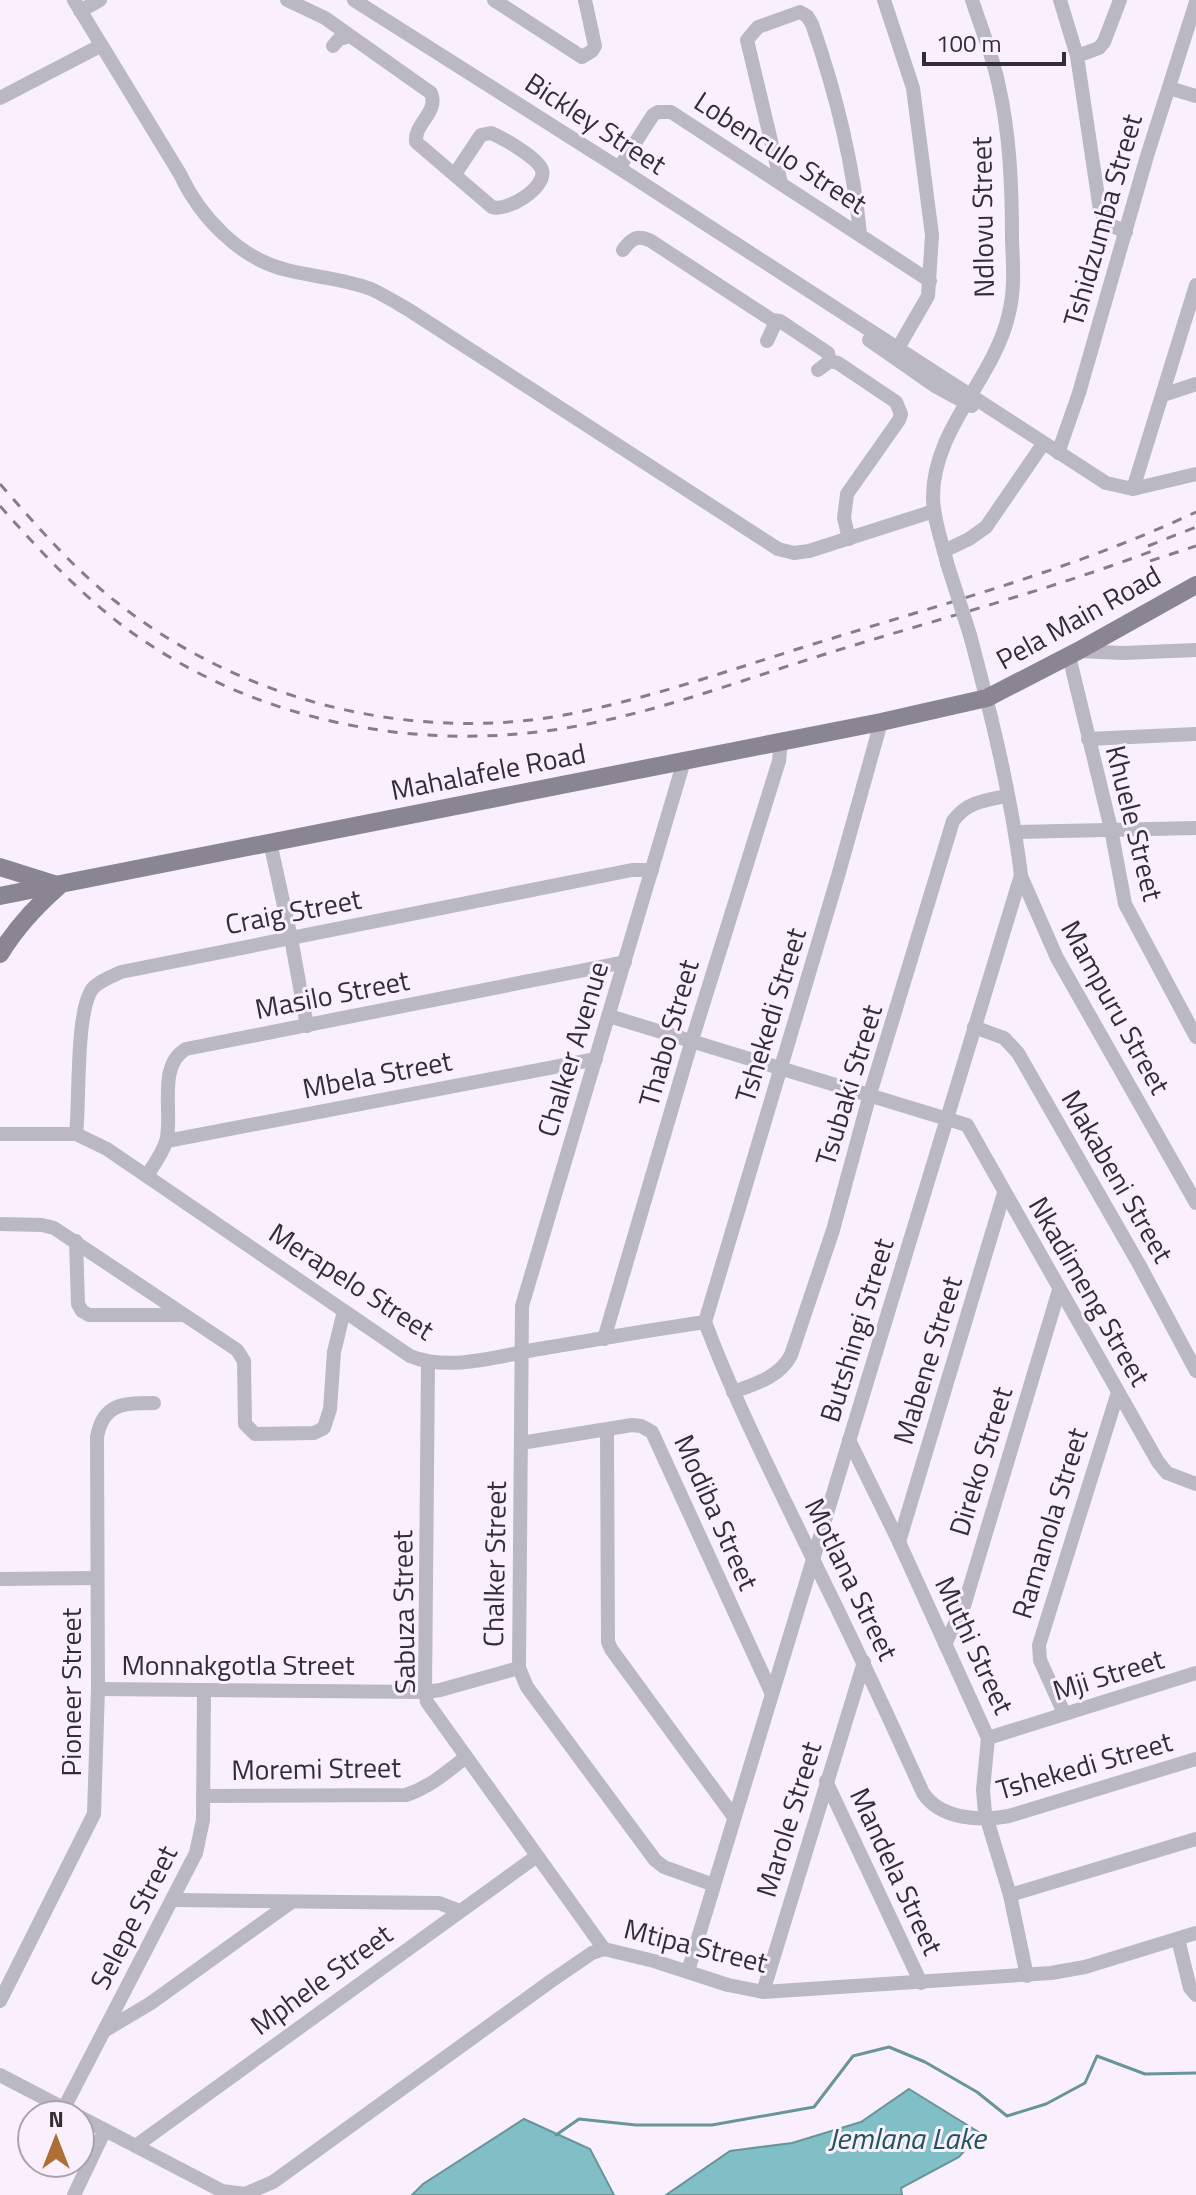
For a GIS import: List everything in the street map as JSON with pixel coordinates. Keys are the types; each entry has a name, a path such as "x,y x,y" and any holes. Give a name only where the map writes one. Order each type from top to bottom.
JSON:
{"main road":[{"name":"Pela Main Road","path":"987,698 1196,585"},
{"name":"Mahalafele Road","path":"0,896 881,722 987,698"},
{"path":"0,867 61,885"},
{"path":"0,954 36,907 61,885"}],"street":[{"path":"100,0 77,6 180,174 192,200 228,238 248,253 282,269 372,289 778,549 794,553 809,551 934,511"},
{"name":"Bickley Street","path":"354,0 898,348 968,400"},
{"path":"494,0 516,6 582,57 595,46 585,0"},
{"path":"884,0 917,108 931,212 928,296 898,348"},
{"name":"Ndlovu Street","path":"970,635 934,511 938,462 992,358 1009,316 1013,291 1007,129 998,78 972,0"},
{"path":"1060,0 1077,56 1100,210 1108,224 1126,232"},
{"path":"1077,56 1099,48 1104,42 1120,0"},
{"name":"Tshidzumba Street","path":"1058,453 1079,393 1196,2"},
{"path":"291,5 303,5 325,18 347,37 431,93 432,107 414,138 492,207 504,209 540,185 543,172 536,161 491,133 481,135 455,174"},
{"path":"781,183 747,40 758,27 804,13 810,20 833,86 856,192 860,234"},
{"path":"333,46 339,39 347,37"},
{"path":"0,98 100,46"},
{"path":"1169,88 1196,96"},
{"name":"Lobenculo Street","path":"619,168 653,115 666,111 930,281"},
{"path":"623,250 634,238 645,238 828,353 824,365 838,363 896,402 901,414 895,427 847,494 844,518 849,539"},
{"name":"Bickley Street","path":"809,292 894,359 992,411 1106,483 1133,489"},
{"path":"1133,489 1195,294"},
{"path":"767,341 774,326 772,320"},
{"path":"1163,395 1196,384"},
{"path":"946,557 986,527 1043,444"},
{"path":"1133,489 1196,474"},
{"name":"Butshingi Street","path":"688,1971 1021,875 1016,832 970,635"},
{"path":"1073,654 1196,650"},
{"name":"Khuele Street","path":"1073,654 1088,739 1111,829 1127,910 1196,1037"},
{"name":"Tshekedi Street","path":"705,1322 881,722"},
{"path":"1088,739 1196,734"},
{"name":"Thabo Street","path":"604,1339 692,1040 779,761 781,742"},
{"name":"Chalker Avenue","path":"520,1352 521,1316 526,1290 684,761"},
{"name":"Tsubaki Street","path":"733,1392 775,1374 791,1355 833,1230 870,1094 953,821 966,807 1007,796"},
{"path":"1016,832 1196,828"},
{"path":"270,842 307,1026"},
{"name":"Craig Street","path":"76,1134 87,1002 94,987 121,972 632,870 652,870"},
{"name":"Mampuru Street","path":"1021,875 1057,958 1196,1203"},
{"name":"Masilo Street","path":"147,1176 167,1141 170,1067 178,1054 186,1049 625,962"},
{"path":"609,1016 948,1117"},
{"name":"Makabeni Street","path":"974,1027 1004,1038 1018,1053 1140,1266 1196,1371"},
{"name":"Mbela Street","path":"167,1141 596,1059"},
{"name":"Nkadimeng Street","path":"948,1117 967,1125 1162,1468 1172,1476 1196,1484"},
{"name":"Merapelo Street","path":"0,1134 76,1134 107,1149 410,1356 428,1362 450,1363 705,1322"},
{"name":"Mabene Street","path":"899,1542 1004,1193"},
{"path":"0,1224 54,1228 241,1355 244,1361 245,1424 249,1430 264,1436 314,1433 324,1428 330,1409 334,1352 344,1311"},
{"path":"76,1241 78,1304 82,1311 89,1315 184,1315"},
{"name":"Direko Street","path":"945,1644 964,1606 1059,1290"},
{"name":"Motlana Street","path":"705,1322 733,1392 927,1799 939,1808 986,1820"},
{"name":"Chalker Street","path":"520,1352 519,1668 527,1687 655,1860 664,1867 714,1885"},
{"name":"Sabuza Street","path":"428,1362 425,1692 434,1713 604,1949"},
{"name":"Ramanola Street","path":"1064,1713 1040,1660 1039,1645 1118,1392"},
{"name":"Pioneer Street","path":"0,2001 94,1814 98,1689 96,1578 99,1422 116,1407 154,1403"},
{"name":"Modiba Street","path":"521,1443 641,1426 652,1432 771,1692"},
{"path":"607,1430 608,1642 734,1817"},
{"name":"Muthi Street","path":"849,1440 988,1738 983,1790 986,1820 1010,1895 1027,1976"},
{"path":"0,1579 96,1578"},
{"name":"Marole Street","path":"763,1992 864,1662"},
{"name":"Monnakgotla Street","path":"98,1689 425,1692 519,1668"},
{"name":"Mji Street","path":"988,1738 1196,1673"},
{"name":"Selepe Street","path":"79,2099 104,2031 201,1838 204,1690"},
{"name":"Moremi Street","path":"203,1796 406,1795 440,1778 466,1757"},
{"name":"Tshekedi Street","path":"986,1820 1009,1816 1196,1759"},
{"name":"Mandela Street","path":"826,1781 921,1983"},
{"path":"1010,1895 1196,1839"},
{"name":"Mphele Street","path":"137,2145 537,1856"},
{"path":"172,1900 439,1903 460,1911"},
{"path":"104,2031 151,2003 290,1903"},
{"name":"Mtipa Street","path":"96,2125 222,2191 245,2194 273,2182 572,1966 604,1949 763,1992 1027,1976 1085,1967 1196,1933"},
{"path":"1178,1939 1188,1982 1196,1995"},
{"name":"Mtipa Street","path":"0,2075 47,2099"},
{"path":"74,2195 105,2130"}],"water":[{"name":"Jemlana Lake","path":"909,2089 980,2133 959,2157 901,2188 902,2195 666,2195 730,2151 792,2143 861,2122"},
{"path":"524,2119 590,2149 614,2195 412,2195 423,2184"}],"waterway":[{"path":"556,2135 579,2119 636,2125 712,2125 814,2107 853,2056 889,2047 925,2062 977,2092 1007,2116 1046,2104 1085,2083 1097,2056 1145,2074 1196,2073"}],"railway":[{"path":"0,484 99,588 163,635 214,664 269,687 325,705 383,717 442,723 500,723 559,716 661,691 1015,582 1107,550 1196,512"},
{"path":"0,506 93,601 127,629 176,661 227,687 281,707 337,722 394,732 451,736 509,735 566,728 629,715 1032,592 1160,548"},
{"path":"1148,546 1196,527"},
{"path":"1150,561 1196,546"}]}
